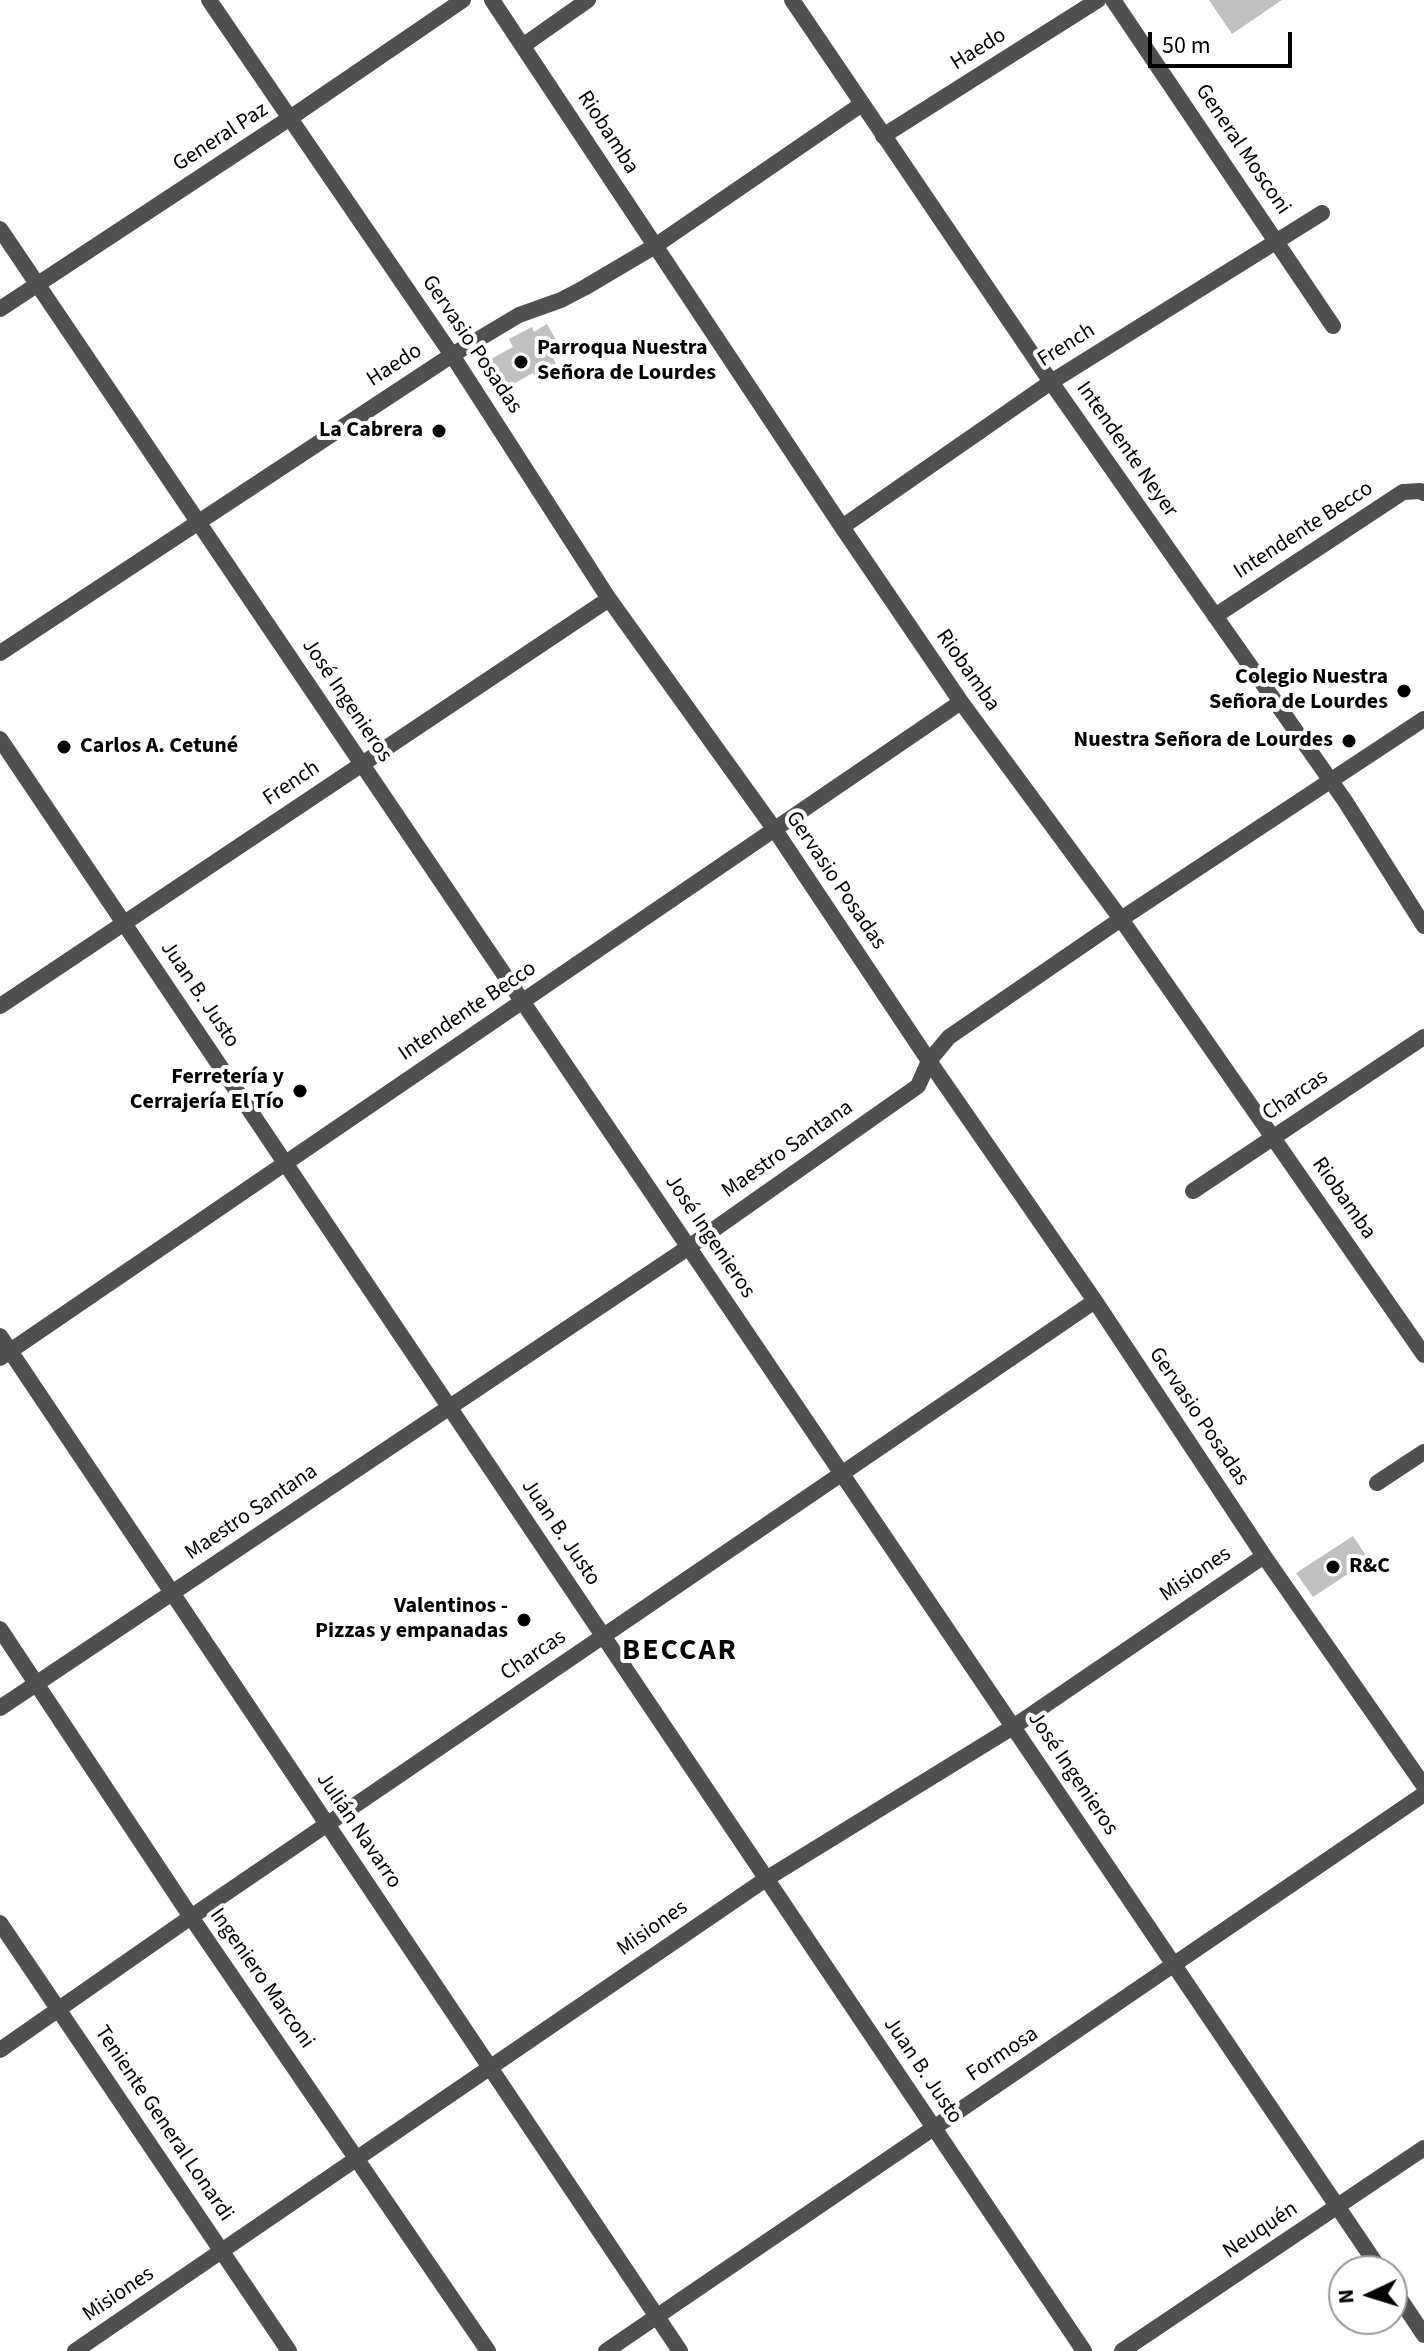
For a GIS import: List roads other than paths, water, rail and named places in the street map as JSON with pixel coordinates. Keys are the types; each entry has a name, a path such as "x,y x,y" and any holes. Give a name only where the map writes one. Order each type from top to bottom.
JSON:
{"street":[{"name":"Gervasio Posadas","path":"209,0 452,355 609,599 775,830 1264,1556 1424,1786"},
{"name":"General Paz","path":"0,309 463,0"},
{"name":"Riobamba","path":"492,0 961,702 1121,919 1424,1355"},
{"path":"524,45 588,0"},
{"name":"Intendente Neyer","path":"792,0 1051,382 1330,782 1424,926"},
{"name":"Haedo","path":"883,136 1098,0"},
{"name":"General Mosconi","path":"1113,0 1333,326"},
{"name":"Haedo","path":"0,653 452,355 519,315 561,300 655,246 862,104"},
{"name":"French","path":"842,527 1051,382 1322,213"},
{"name":"José Ingenieros","path":"0,229 1370,2255"},
{"name":"Intendente Becco","path":"1215,616 1403,492 1422,492"},
{"name":"French","path":"0,1006 609,599"},
{"name":"Intendente Becco","path":"5,1354 961,702"},
{"name":"Maestro Santana","path":"0,1708 689,1247 918,1086 929,1061 949,1037 1424,719"},
{"name":"Juan B. Justo","path":"0,739 1084,2351"},
{"name":"Charcas","path":"1193,1191 1424,1037"},
{"name":"Charcas","path":"0,2050 1095,1301"},
{"name":"Julián Navarro","path":"0,1336 5,1354 172,1593 680,2351"},
{"path":"1377,1483 1424,1452"},
{"name":"Misiones","path":"75,2351 766,1879 1013,1727 1264,1556"},
{"name":"Ingeniero Marconi","path":"0,1629 191,1917 488,2351"},
{"name":"Formosa","path":"606,2351 1424,1794"},
{"name":"Teniente General Lonardi","path":"0,1923 289,2351"},
{"name":"Neuquén","path":"1122,2351 1424,2148"},
{"path":"1408,2311 1424,2335"}],"place":[{"name":"Parroqua Nuestra Señora de Lourdes","path":"521,362"},
{"name":"La Cabrera","path":"439,431"},
{"name":"Colegio Nuestra Señora de Lourdes","path":"1404,691"},
{"name":"Nuestra Señora de Lourdes","path":"1349,741"},
{"name":"Carlos A. Cetuné","path":"64,747"},
{"name":"Ferretería y Cerrajería El Tío","path":"300,1091"},
{"name":"R&C","path":"1333,1567"},
{"name":"Valentinos - Pizzas y empanadas","path":"524,1620"}],"district":[{"name":"BECCAR","path":"680,1652"}]}
